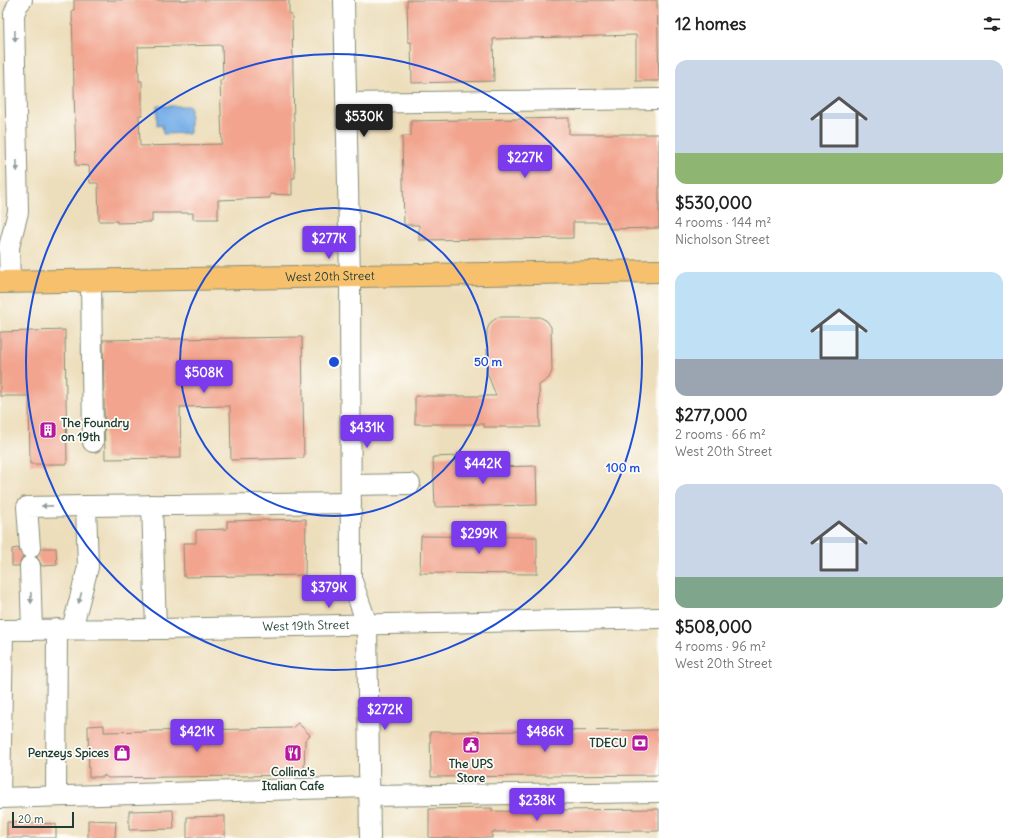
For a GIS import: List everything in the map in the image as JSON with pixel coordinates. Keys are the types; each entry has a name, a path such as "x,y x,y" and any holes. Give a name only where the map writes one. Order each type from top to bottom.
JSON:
{"main road":[{"name":"West 20th Street","path":"5,282 659,271"}],"street":[{"path":"5,282 8,247 18,212 14,14 18,4 22,0"},
{"path":"344,0 350,277 351,578 367,624 370,838"},
{"path":"347,103 659,98"},
{"path":"91,281 93,442"},
{"path":"32,630 27,507 152,505 351,494 410,484"},
{"path":"152,505 156,629"},
{"path":"56,796 64,629 88,567 86,506"},
{"name":"West 19th Street","path":"2,630 156,629 659,618"},
{"path":"2,630 0,798 370,792 659,792"}],"water":[{"path":"157,106 190,106 190,133 163,134 162,125 157,126"}],"building":[{"path":"74,0 289,0 289,14 292,15 295,178 292,178 292,195 270,194 270,198 218,200 218,219 193,219 193,213 152,213 152,222 117,223 117,221 99,221 98,183 90,183 89,166 76,165 72,10 74,10","holes":["222,45 223,80 220,80 222,144 140,146 139,115 142,115 142,81 139,81 138,47"]},
{"path":"407,0 657,0 659,81 636,81 636,35 493,39 494,81 412,83 411,42 408,42"},
{"path":"569,118 569,134 659,134 659,228 609,229 609,222 573,222 573,238 419,240 419,225 404,225 402,136 411,136 411,121"},
{"path":"498,317 540,317 547,321 551,327 552,371 549,378 539,385 540,427 484,427 484,424 415,424 415,396 496,396 487,372 487,330 490,323"},
{"name":"The Foundry on 19th","path":"65,330 67,464 30,464 29,396 0,396 0,332"},
{"path":"302,337 304,458 231,460 230,406 180,407 181,458 105,459 103,340"},
{"path":"456,456 456,468 536,466 537,505 435,507 433,457"},
{"path":"306,519 305,575 184,577 183,543 196,543 196,530 227,529 227,521"},
{"path":"421,536 537,537 537,574 420,573"},
{"path":"18,548 23,557 19,566 12,566 12,549"},
{"path":"41,548 56,548 57,565 42,566 37,557"},
{"path":"298,723 310,735 305,740 304,775 108,778 104,775 104,777 89,777 88,726 104,725 104,732 292,728"},
{"path":"659,730 659,775 431,777 430,732"},
{"path":"492,808 492,811 556,812 556,810 659,809 659,831 492,832 492,838 429,838 429,809"},
{"path":"173,810 174,829 129,830 129,811"},
{"path":"225,816 225,838 187,838 187,817"},
{"path":"88,820 116,821 115,838 88,838"},
{"path":"7,822 56,824 56,838 7,838"}],"place":[{"name":"The Foundry on 19th","path":"48,430"},
{"name":"TDECU","path":"640,743"},
{"name":"The UPS Store","path":"471,745"},
{"name":"Penzeys Spices","path":"122,753"},
{"name":"Collina's Italian Cafe","path":"293,753"}]}
